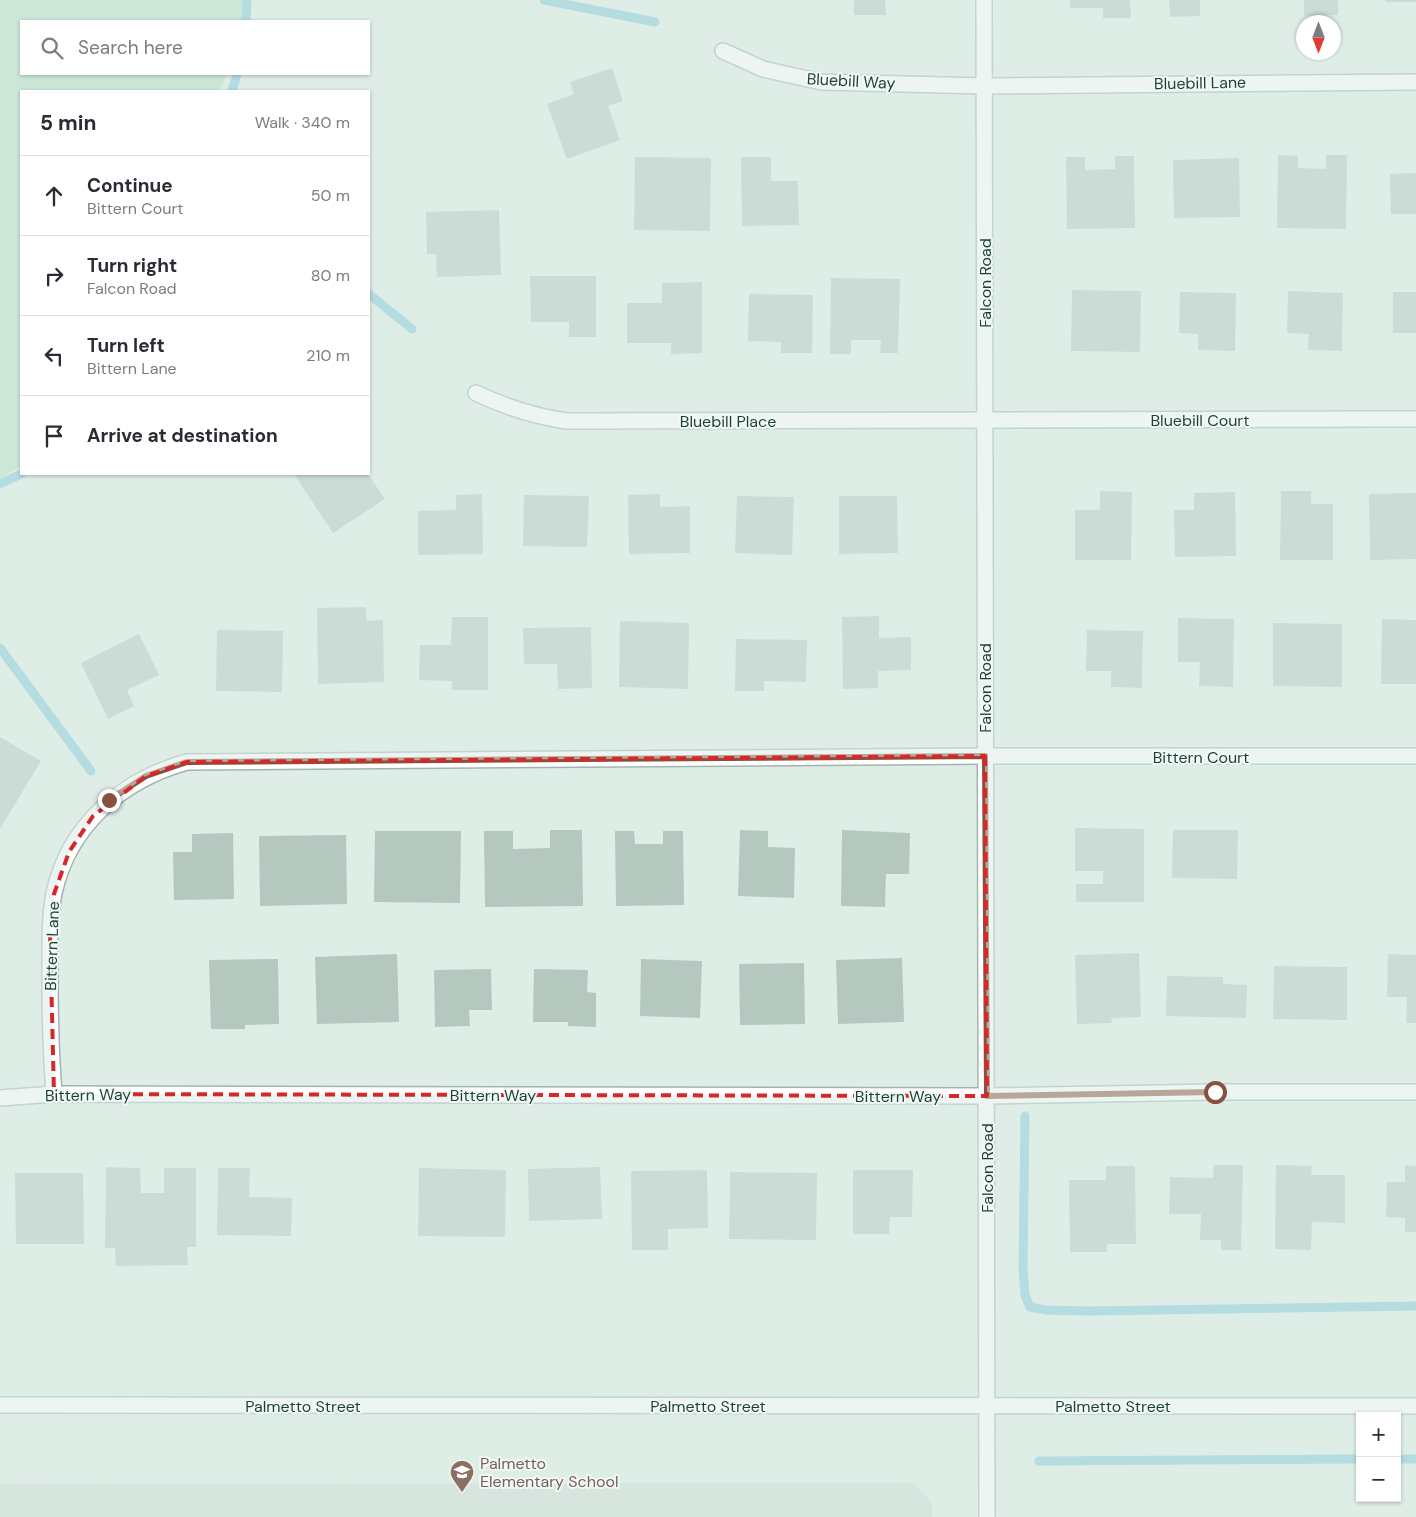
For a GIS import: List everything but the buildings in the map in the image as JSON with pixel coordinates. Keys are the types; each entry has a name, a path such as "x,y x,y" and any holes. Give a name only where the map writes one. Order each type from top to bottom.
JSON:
{"street":[{"name":"Falcon Road","path":"984,0 987,1517"},
{"name":"Bluebill Way","path":"722,51 763,69 821,82 984,86"},
{"name":"Bluebill Lane","path":"984,86 1416,82"},
{"name":"Bluebill Place","path":"476,393 504,407 535,416 566,421 985,421"},
{"name":"Bluebill Court","path":"985,421 1416,419"},
{"name":"Bittern Court","path":"985,756 1416,756"},
{"name":"Bittern Lane","path":"54,1094 50,1040 50,933 54,894 60,872 69,852 94,816 127,787 166,768 187,762 985,756"},
{"path":"987,1096 1215,1092 1416,1092"},
{"name":"Bittern Way","path":"0,1098 54,1094 987,1096"},
{"name":"Palmetto Street","path":"0,1405 1416,1406"}],"highlighted area":[{"path":"985,756 987,1096 54,1094 50,933 54,894 69,852 93,816 146,776 187,762"}],"shaded area":[{"name":"Palmetto Elementary School","path":"914,1483 932,1503 932,1517 0,1517 0,1484"}],"green space":[{"path":"0,0 244,0 242,20 20,20 20,75 227,75 219,90 20,90 20,467 0,479"}],"waterway":[{"path":"246,20 247,0"},
{"path":"544,0 655,22"},
{"path":"232,90 237,75"},
{"path":"370,295 412,329"},
{"path":"0,484 20,474"},
{"path":"0,648 91,771"},
{"path":"1025,1116 1023,1270 1025,1295 1030,1307 1046,1310 1088,1311 1416,1306"},
{"path":"1039,1461 1356,1459"},
{"path":"1401,1459 1416,1459"}],"place":[{"name":"Palmetto Elementary School","path":"462,1493"}],"route":[{"path":"109,800 146,776 187,762 985,756 987,1096 1215,1092"}]}
